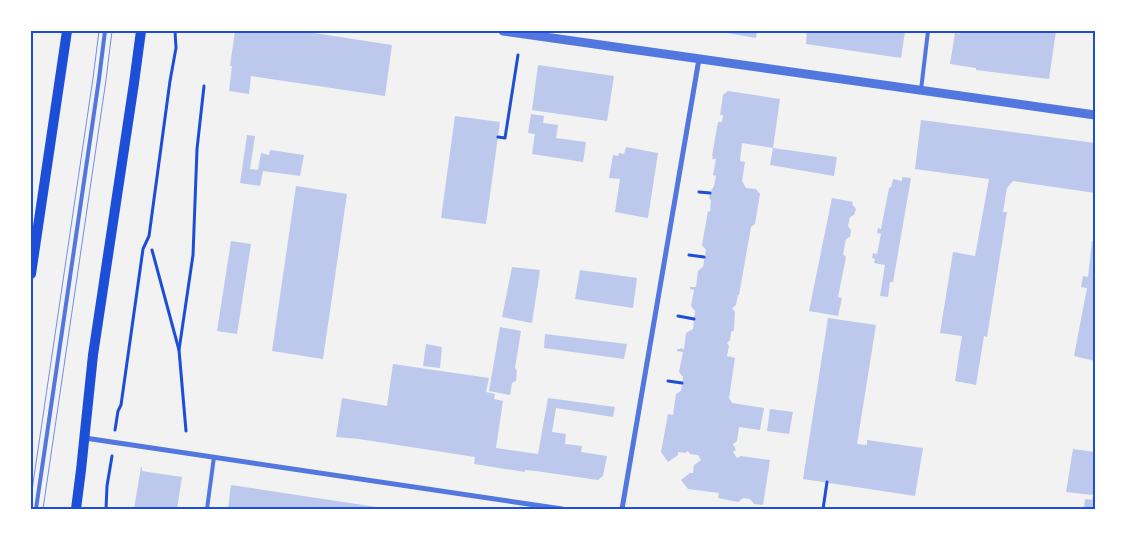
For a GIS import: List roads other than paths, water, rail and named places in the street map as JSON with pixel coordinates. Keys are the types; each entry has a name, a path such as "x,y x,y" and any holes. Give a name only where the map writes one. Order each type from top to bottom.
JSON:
{"main road":[{"path":"31,274 67,31"},
{"path":"76,509 93,355 141,31"}],"street":[{"path":"503,31 536,34 1095,115"},
{"path":"622,509 699,59"},
{"path":"85,438 562,509"}],"lane":[{"path":"36,509 105,31"},
{"path":"921,90 928,31"},
{"path":"207,509 214,457"},
{"path":"981,509 996,509"}],"tram line":[{"path":"31,497 99,31"},
{"path":"43,509 112,31"}]}
